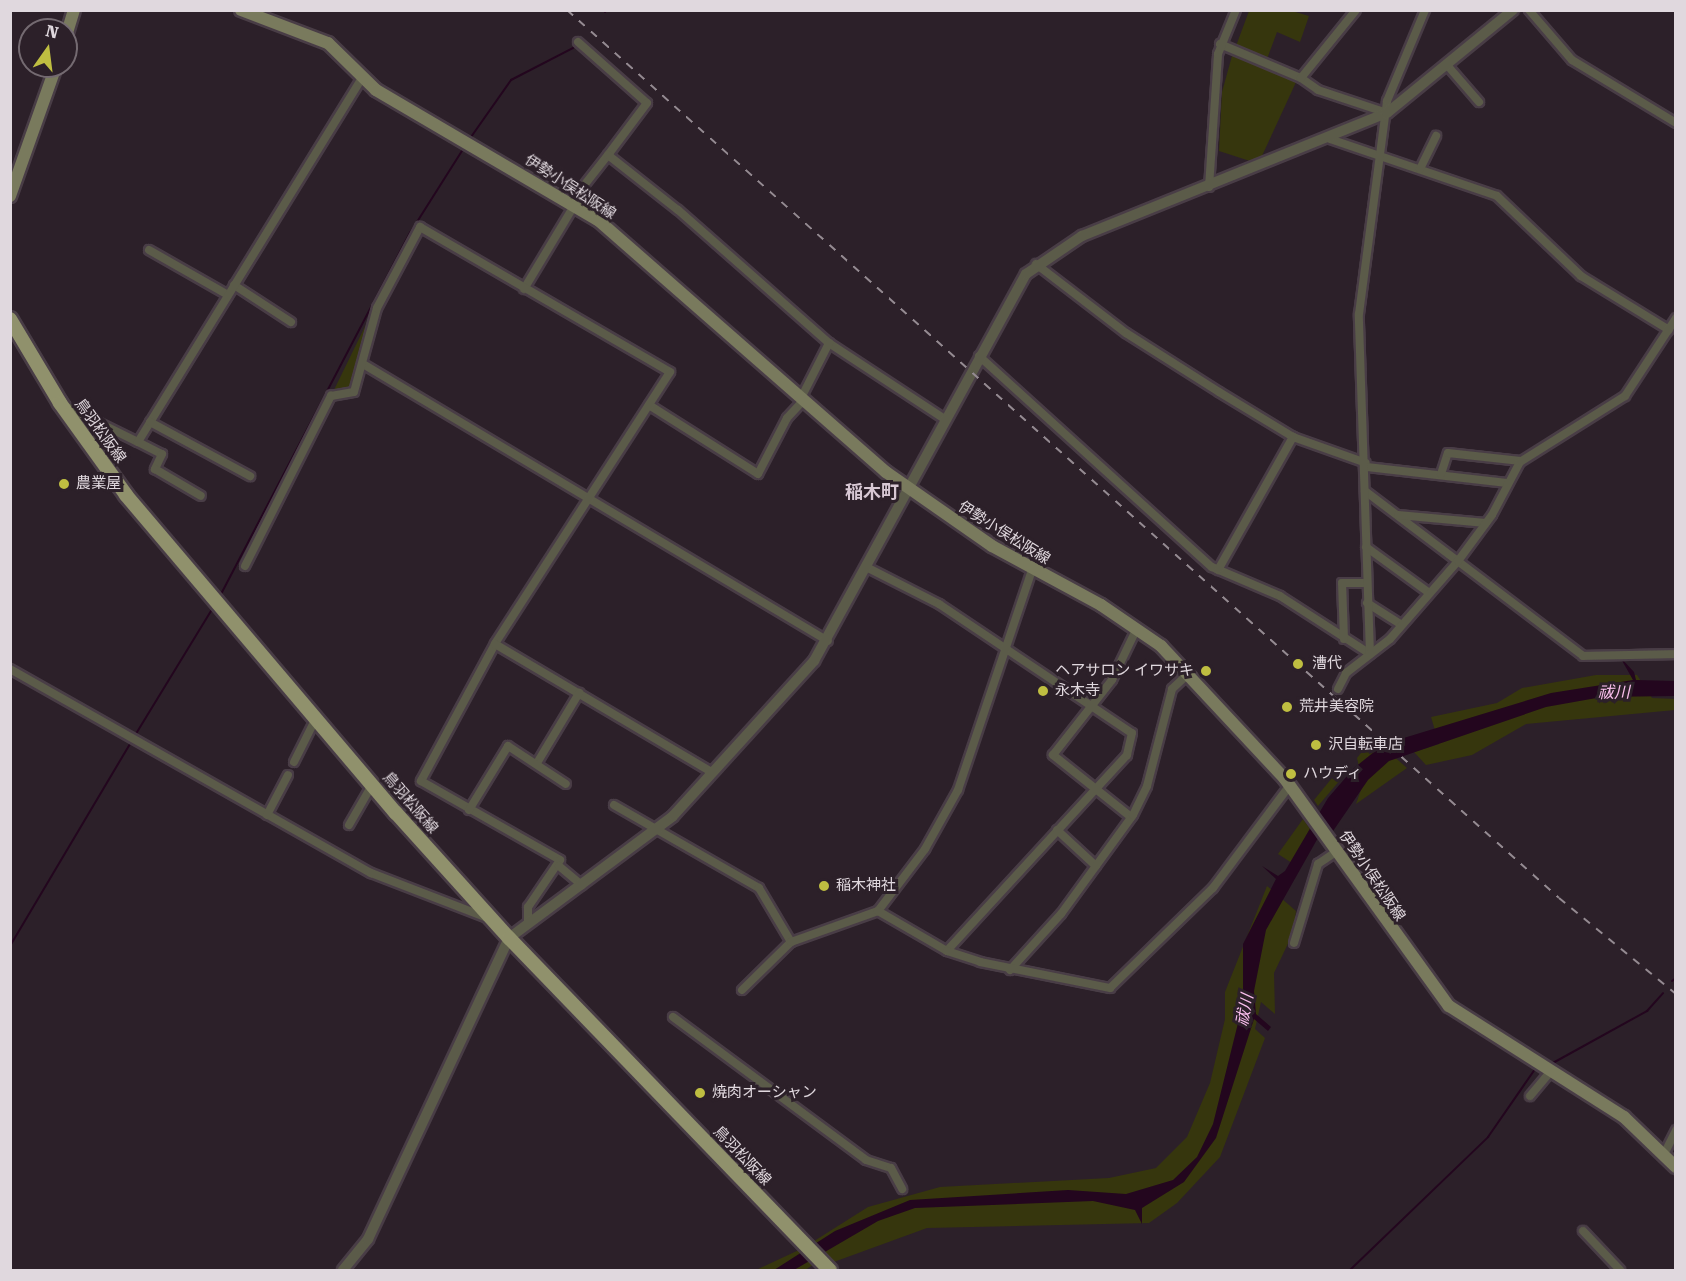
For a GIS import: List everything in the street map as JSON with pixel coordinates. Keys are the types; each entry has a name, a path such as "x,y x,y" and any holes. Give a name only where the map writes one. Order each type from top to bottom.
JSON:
{"main road":[{"name":"伊勢小俣松阪線","path":"241,10 328,44 362,78 573,203 909,488 1032,570 1137,628 1188,674 1290,785 1449,1006 1624,1117 1676,1167"},
{"path":"10,196 52,78"},
{"name":"鳥羽松阪線","path":"10,319 60,403 126,495 372,785 491,919 826,1266"}],"street":[{"path":"1209,187 1220,45 1236,10"},
{"path":"1301,78 1356,10"},
{"path":"1370,654 1366,583 1366,465 1359,314 1388,113 1387,101 1425,10"},
{"path":"343,1270 368,1239 509,938 528,922 657,831 713,773 828,641 979,356 1020,282 1036,264 1082,236 1330,139 1388,113 1513,10"},
{"path":"1528,10 1572,60 1676,123"},
{"path":"524,289 573,203 646,100 578,42"},
{"path":"1220,45 1301,78 1318,90 1388,113"},
{"path":"1447,65 1479,102"},
{"path":"138,442 362,78"},
{"path":"1420,169 1436,136"},
{"path":"1330,139 1382,153 1497,196 1581,276 1669,330"},
{"path":"608,155 678,210 829,343 946,420"},
{"path":"245,566 331,396 354,392 377,308 420,227 670,372 495,644 421,781 561,860 528,908 528,922"},
{"path":"148,250 228,295"},
{"path":"1036,264 1126,333 1293,437 1366,465 1507,483"},
{"path":"234,285 291,322"},
{"path":"1338,689 1346,673 1402,625 1428,592 1458,561 1486,523 1521,461 1625,396 1676,318"},
{"path":"648,405 758,474 788,418 802,399 829,343"},
{"path":"979,356 1218,570 1280,596 1370,654"},
{"path":"363,364 828,641"},
{"path":"60,403 162,454 155,469 201,496"},
{"path":"150,422 250,476"},
{"path":"1218,570 1293,437"},
{"path":"1441,474 1448,453 1521,461"},
{"path":"1365,491 1583,656 1676,654"},
{"path":"1398,515 1486,523"},
{"path":"1366,547 1428,592"},
{"path":"868,568 939,604 1132,733 1127,755 947,951"},
{"path":"742,990 790,942 878,911 925,849 958,790 1032,570"},
{"path":"1344,639 1342,583 1366,583"},
{"path":"1367,603 1402,625"},
{"path":"1131,816 1053,758 1090,705 1113,680 1137,628"},
{"path":"495,644 713,773"},
{"path":"10,669 372,873 491,919"},
{"path":"1010,970 1096,866 1131,816 1147,786 1172,689 1188,674"},
{"path":"537,763 579,693"},
{"path":"294,762 316,718"},
{"path":"469,810 508,746 566,784"},
{"path":"267,815 288,775"},
{"path":"349,825 372,785"},
{"path":"878,911 947,951 1010,970 1110,988 1213,888 1290,785"},
{"path":"614,805 759,888 790,942"},
{"path":"1057,830 1096,866"},
{"path":"1294,944 1318,864 1336,850"},
{"path":"559,866 582,885"},
{"path":"673,1017 866,1160 891,1168 902,1189"},
{"path":"1530,1096 1552,1070"},
{"path":"1663,1156 1676,1130"},
{"path":"1583,1231 1620,1270"}],"shaded area":[{"path":"1249,11 1292,11 1309,16 1300,42 1277,32 1267,59 1236,46"},
{"path":"1232,56 1297,80 1261,158 1253,162 1219,151 1222,92"},
{"path":"373,310 353,389 333,392"},
{"path":"1596,675 1637,675 1652,698 1675,699 1675,710 1526,724 1472,755 1426,765 1414,752 1439,744 1431,717 1497,703 1522,688"},
{"path":"1373,738 1407,768 1356,804 1363,784 1357,758"},
{"path":"1336,773 1341,779 1318,806 1314,800"},
{"path":"1303,819 1310,829 1292,863 1278,854"},
{"path":"1267,886 1296,911 1293,933 1274,973 1275,1014 1261,1002 1255,1029 1265,1038 1220,1157 1177,1203 1149,1223 927,1228 831,1263 811,1243 868,1207 940,1187 1109,1178 1156,1168 1187,1137 1210,1083 1225,1019 1225,992"},
{"path":"801,1249 816,1263 805,1270 756,1270"}],"water":[{"name":"祓川","path":"1620,657 1634,672 1636,680 1675,681 1675,696 1602,697 1546,707 1389,761 1368,780 1331,834 1319,836 1266,930 1254,991 1256,1014 1271,1027 1268,1031 1254,1019 1216,1138 1184,1182 1142,1208 1142,1224 1135,1210 1093,1201 915,1208 878,1221 794,1270 774,1270 835,1231 910,1200 1068,1190 1126,1194 1173,1180 1197,1157 1213,1124 1243,1003 1243,944 1276,879 1262,866 1278,876 1285,871 1328,798 1354,768 1384,744 1551,693 1633,680"}],"waterway":[{"path":"471,137 511,80 573,48"},
{"path":"220,596 410,233 465,146"},
{"path":"134,737 214,606"},
{"path":"10,946 131,742"},
{"path":"1672,981 1676,978"},
{"path":"1551,1064 1647,1011 1663,993"},
{"path":"1350,1270 1488,1137 1535,1069"}],"railway":[{"path":"567,10 1559,898 1676,994"}],"place":[{"name":"農業屋","path":"64,484"},
{"name":"漕代","path":"1298,664"},
{"name":"ヘアサロン イワサキ","path":"1206,671"},
{"name":"永木寺","path":"1043,691"},
{"name":"荒井美容院","path":"1287,707"},
{"name":"沢自転車店","path":"1316,745"},
{"name":"ハウディ","path":"1291,774"},
{"name":"稲木神社","path":"824,886"},
{"name":"焼肉オーシャン","path":"700,1093"}],"district":[{"name":"稲木町","path":"872,492"}]}
